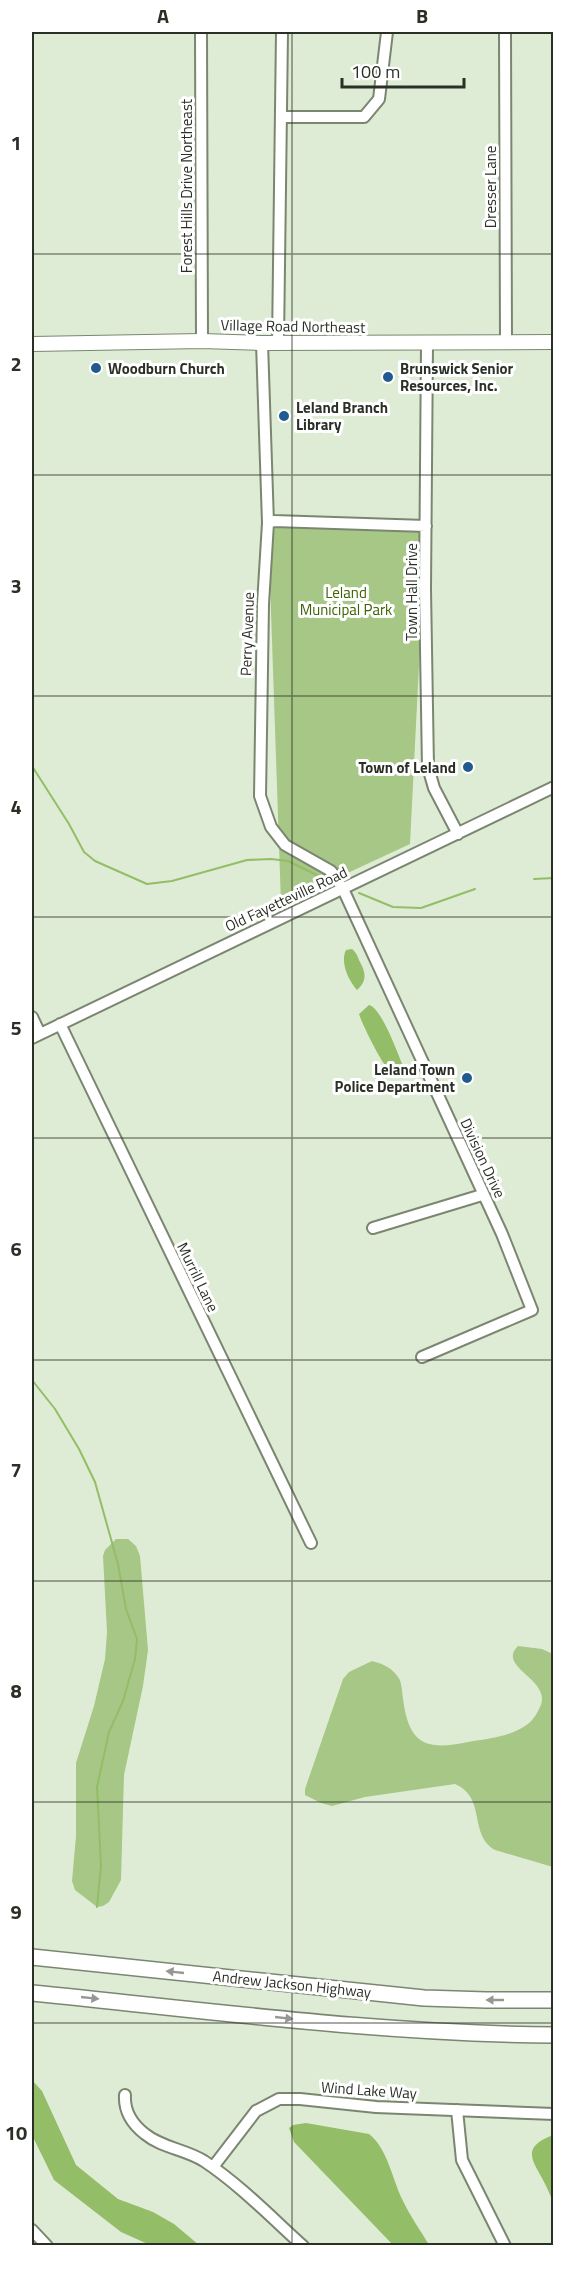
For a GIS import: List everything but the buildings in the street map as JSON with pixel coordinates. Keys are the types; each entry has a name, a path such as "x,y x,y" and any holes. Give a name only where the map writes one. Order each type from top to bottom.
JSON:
{"highway":[{"name":"Andrew Jackson Highway","path":"32,1957 424,1998 486,2001 554,2000"},
{"path":"32,1993 388,2028 486,2034 554,2035"}],"main road":[{"name":"Village Road Northeast","path":"32,344 202,341 261,344 554,342"}],"street":[{"name":"Forest Hills Drive Northeast","path":"201,32 202,341"},
{"path":"278,343 282,32"},
{"path":"281,117 364,117 379,99 387,32"},
{"name":"Dresser Lane","path":"505,32 506,343"},
{"name":"Perry Avenue","path":"261,344 268,523 263,604 260,796 271,827 285,845 331,871 343,889"},
{"name":"Town Hall Drive","path":"427,344 428,767 434,788 458,834"},
{"path":"268,523 274,520 426,526"},
{"name":"Old Fayetteville Road","path":"36,1036 554,787"},
{"name":"Division Drive","path":"343,889 482,1195 502,1234 532,1310 422,1357"},
{"path":"32,1017 36,1036"},
{"name":"Murrill Lane","path":"60,1024 310,1543"},
{"path":"373,1228 482,1195"},
{"path":"125,2095 127,2114 145,2134 159,2143 194,2155 213,2167 303,2246"},
{"name":"Wind Lake Way","path":"213,2167 256,2112 279,2099 554,2114"},
{"path":"458,2110 462,2160 505,2246"},
{"path":"32,2230 47,2246"}],"green space":[{"name":"Leland Municipal Park","path":"268,523 426,526 410,844 281,904"},
{"path":"116,1539 128,1539 136,1546 140,1556 148,1650 143,1686 124,1775 121,1880 109,1902 97,1907 75,1890 72,1881 76,1836 76,1763 94,1706 105,1659 107,1632 103,1556 105,1550"},
{"path":"518,1646 542,1649 553,1654 553,1867 495,1850 482,1835 471,1798 465,1790 455,1784 365,1797 332,1806 305,1795 305,1789 343,1679 349,1672 372,1661 390,1668 399,1679 406,1714 415,1735 430,1744 453,1745 512,1733 535,1716 542,1699 540,1690 514,1661 513,1654"}],"shaded area":[{"path":"352,949 364,973 363,983 357,990 344,965 346,950"},
{"path":"369,1005 380,1015 385,1024 406,1073 392,1073 388,1070 374,1046 359,1014"},
{"path":"32,2080 42,2091 76,2165 118,2199 153,2212 174,2224 199,2245 150,2245 121,2232 54,2180 32,2135"},
{"path":"306,2123 369,2134 381,2148 406,2207 429,2245 393,2245 294,2142 289,2128"},
{"path":"553,2135 553,2202 535,2165 532,2153 537,2144"}],"waterway":[{"path":"32,766 84,852 95,861 147,884 172,881 247,860 271,859 288,861 333,883"},
{"path":"534,879 554,878"},
{"path":"359,893 393,907 421,908 475,889"},
{"path":"32,1380 55,1409 79,1449 95,1482 118,1564 126,1609 137,1639 135,1659 123,1701 109,1732 97,1787 101,1866 97,1907"}],"place":[{"name":"Woodburn Church","path":"96,368"},
{"name":"Brunswick Senior Resources, Inc.","path":"388,377"},
{"name":"Leland Branch Library","path":"284,416"},
{"name":"Town of Leland","path":"468,767"},
{"name":"Leland Town Police Department","path":"467,1078"}]}
